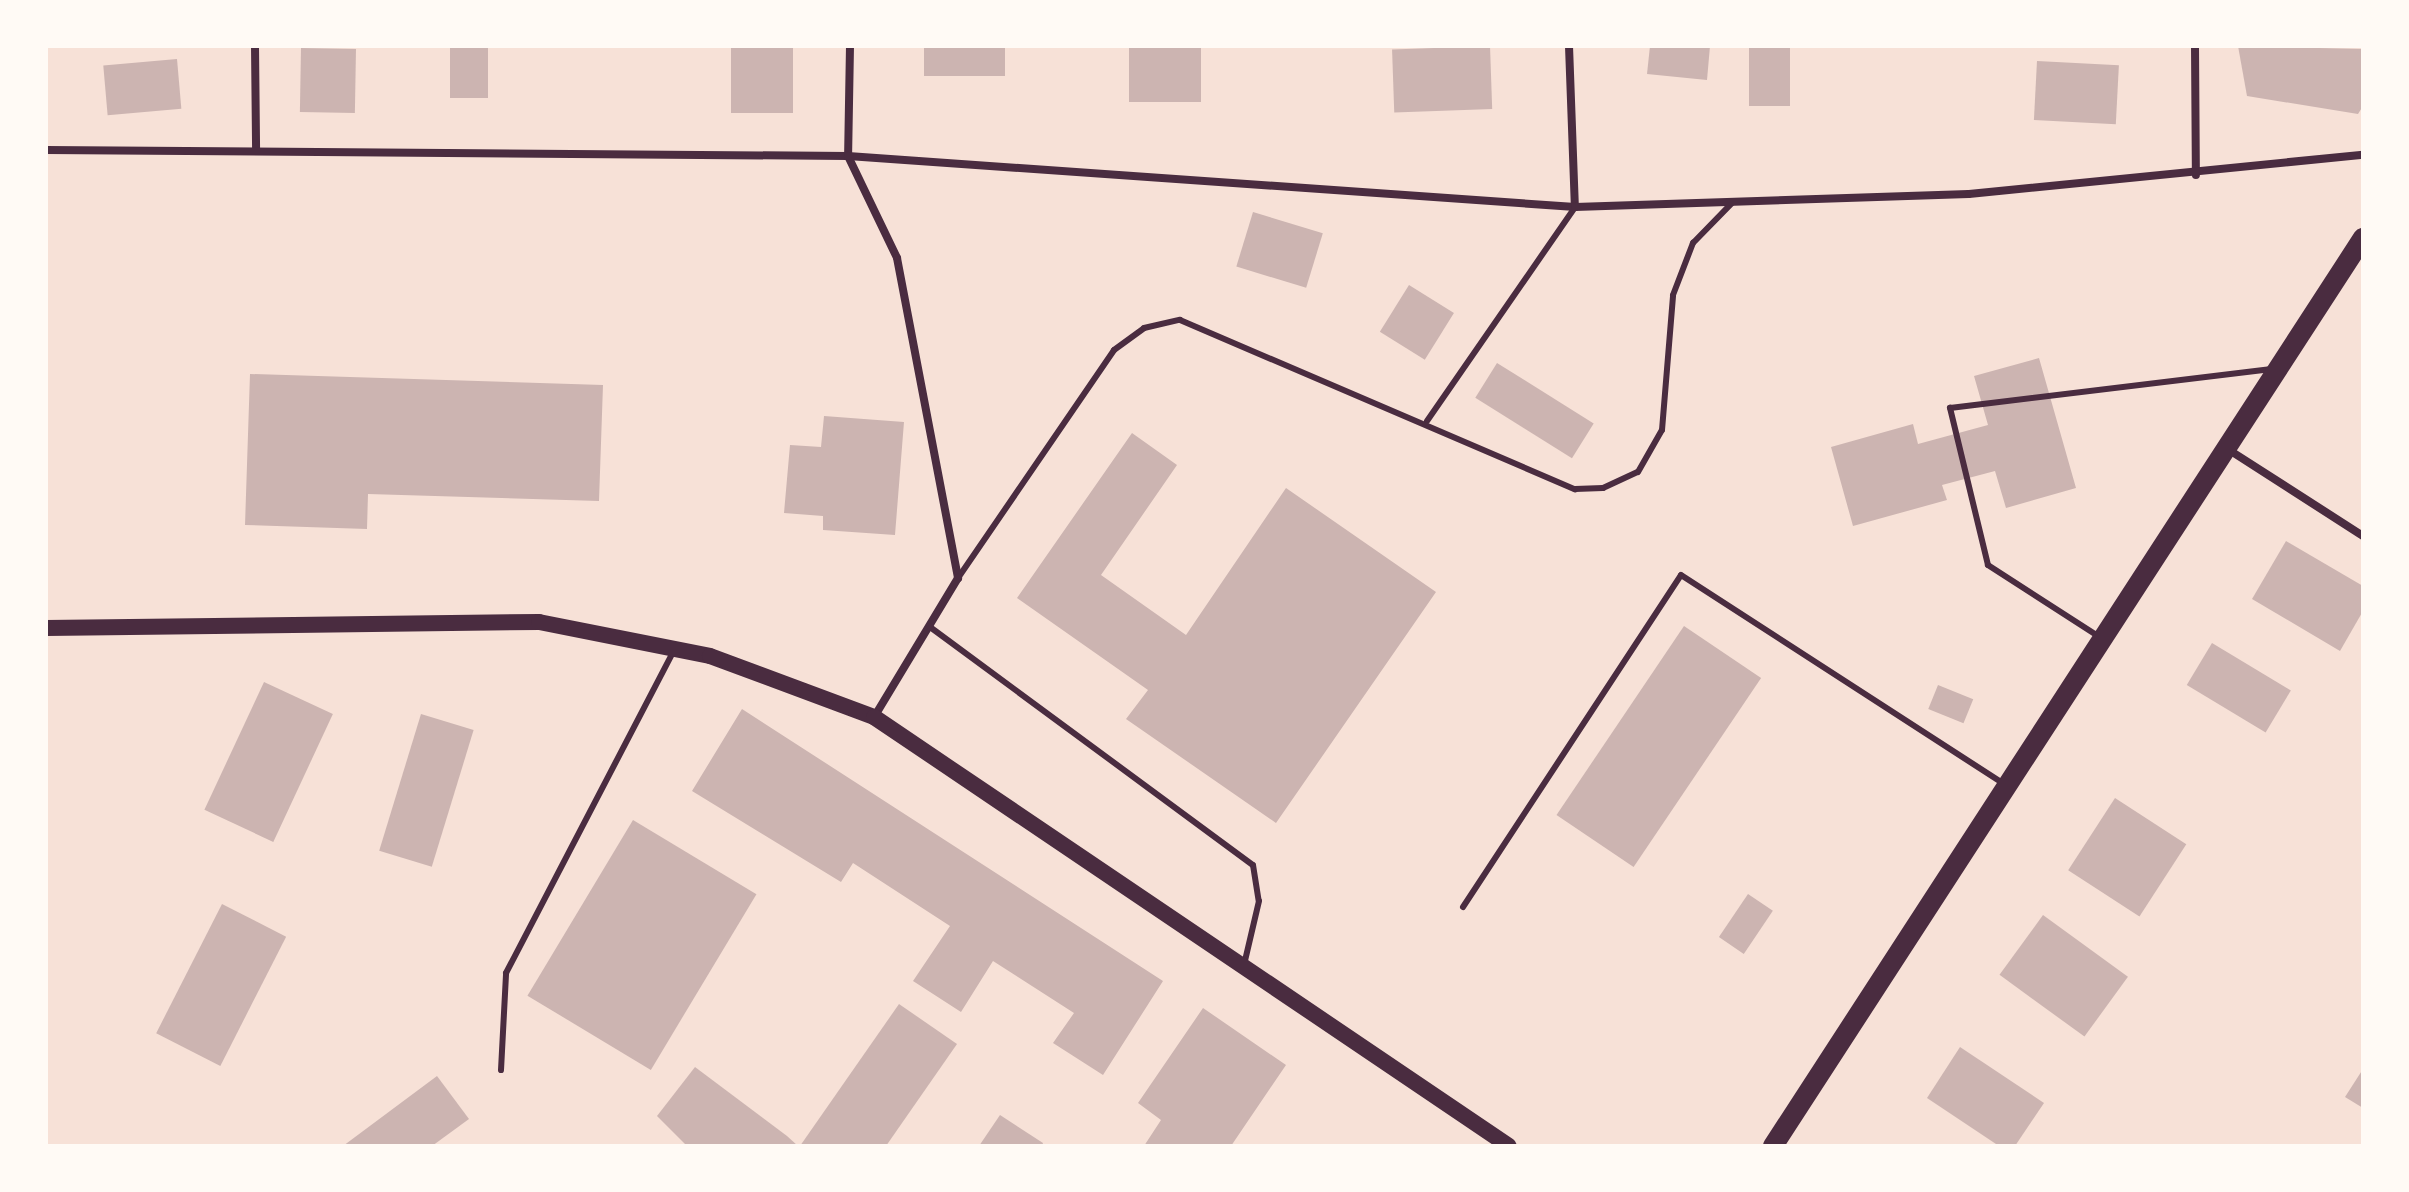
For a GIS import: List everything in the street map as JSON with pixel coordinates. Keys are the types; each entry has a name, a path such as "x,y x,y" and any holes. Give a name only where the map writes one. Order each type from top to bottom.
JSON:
{"main road":[{"path":"1773,1146 2011,788 2223,446 2363,238"},
{"path":"46,628 539,622 676,647 874,717 1509,1146"}],"street":[{"path":"255,46 256,149"},
{"path":"850,46 848,156 897,258 958,578 874,717"},
{"path":"1569,46 1575,207"},
{"path":"2195,46 2196,175"},
{"path":"46,150 256,149 848,156 1575,207 1969,194 2196,175 2363,155"},
{"path":"2223,446 2363,536"}],"lane":[{"path":"958,578 1114,350 1144,328 1180,320 1427,421 1575,489 1603,488 1638,472 1662,430 1673,295 1693,243 1733,202"},
{"path":"1427,421 1575,207"},
{"path":"2105,640 1988,565 1950,408 2275,369"},
{"path":"1463,907 1681,575 2011,788"},
{"path":"930,627 1253,865 1259,901 1244,967"},
{"path":"501,1070 506,973 676,647"}],"building":[{"path":"450,46 488,46 488,98 450,98"},
{"path":"731,46 793,46 793,113 731,113"},
{"path":"924,46 1005,46 1005,76 924,76"},
{"path":"1129,46 1201,46 1201,102 1129,102"},
{"path":"1490,46 1492,109 1394,112 1392,49"},
{"path":"1650,46 1710,46 1707,80 1647,74"},
{"path":"1749,46 1790,46 1790,106 1749,106"},
{"path":"2238,46 2363,49 2363,106 2358,114 2247,96"},
{"path":"301,48 356,49 355,113 300,112"},
{"path":"177,59 181,109 108,115 103,65"},
{"path":"2037,61 2119,65 2116,124 2034,120"},
{"path":"1253,212 1323,233 1306,288 1236,267"},
{"path":"1409,285 1454,313 1425,360 1380,332"},
{"path":"2039,358 2076,488 2006,508 1995,471 1942,485 1947,500 1853,526 1831,447 1913,424 1918,444 1988,425 1974,376"},
{"path":"1497,363 1594,423 1572,458 1475,398"},
{"path":"250,374 603,385 599,501 368,494 367,529 245,525"},
{"path":"824,416 904,422 895,535 823,530 823,516 784,513 790,445 821,447"},
{"path":"1132,433 1177,465 1101,575 1186,635 1286,488 1436,592 1276,823 1126,719 1148,690 1017,598"},
{"path":"2286,541 2363,586 2363,611 2340,651 2252,599"},
{"path":"1684,626 1761,678 1634,867 1557,815"},
{"path":"2212,643 2291,690 2266,732 2187,685"},
{"path":"264,682 333,714 273,842 204,810"},
{"path":"1938,685 1973,699 1963,723 1928,709"},
{"path":"742,709 1163,981 1103,1075 1053,1043 1074,1013 993,961 961,1012 913,981 950,926 853,863 841,882 692,791"},
{"path":"421,714 474,730 432,867 379,851"},
{"path":"2115,798 2186,844 2139,916 2068,870"},
{"path":"633,820 756,894 651,1070 527,996"},
{"path":"1748,894 1773,911 1744,954 1719,937"},
{"path":"222,904 286,937 220,1066 156,1033"},
{"path":"2043,915 2128,977 2084,1037 2000,975"},
{"path":"899,1004 957,1044 886,1146 800,1146"},
{"path":"1203,1008 1286,1065 1231,1146 1144,1146 1161,1120 1138,1103"},
{"path":"1960,1047 2044,1103 2015,1146 1999,1146 1927,1098"},
{"path":"695,1067 798,1146 687,1146 657,1116"},
{"path":"2363,1069 2363,1108 2345,1097"},
{"path":"437,1076 469,1119 432,1146 343,1146"},
{"path":"1000,1115 1043,1143 1042,1146 979,1146"}]}
